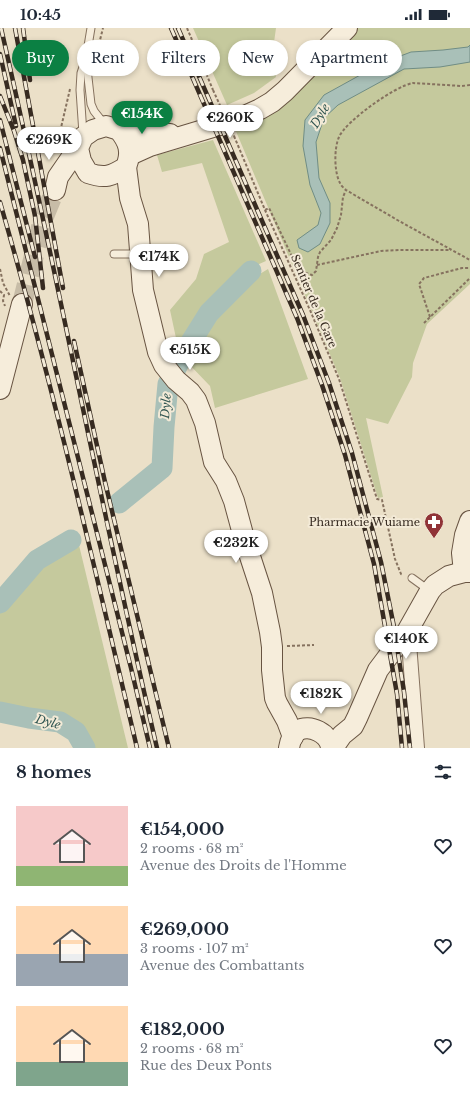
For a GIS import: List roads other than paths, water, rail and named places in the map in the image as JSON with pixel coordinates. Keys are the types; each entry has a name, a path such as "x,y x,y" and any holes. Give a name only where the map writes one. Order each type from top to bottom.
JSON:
{"main road":[{"path":"188,135 129,133 112,128 93,130 81,142 58,177 55,190 74,179 120,171 128,161 150,146 188,135 208,129 240,118 272,102 285,91 347,28"},
{"path":"112,128 126,139 130,198 138,224 143,290 158,352 164,365 176,380 190,392 196,400 205,423 214,462 226,481 234,501 244,538 262,593 272,647 272,670 275,698 294,734 315,730 333,742 353,726 378,670 408,630 430,591 435,585 448,576 467,572 462,553 465,535 470,521"},
{"path":"81,142 81,161 96,175 130,198"},
{"path":"0,389 20,310"}],"street":[{"path":"408,630 417,748"}],"lane":[{"path":"89,40 91,28"},
{"path":"272,102 296,70"},
{"path":"81,76 81,142"},
{"path":"88,76 91,104 94,111 112,128"},
{"path":"114,254 141,254"},
{"path":"412,578 430,591"}],"water":[{"name":"Dyle","path":"470,45 470,62 440,67 402,70 402,55 411,52 468,47"},
{"name":"Dyle","path":"358,76 391,76 338,105 324,118 316,142 319,178 330,203 330,223 320,244 308,252 299,248 297,240 318,225 321,213 310,185 303,146 305,120 324,95"}],"waterway":[{"name":"Dyle","path":"119,503 162,468 168,384 184,353 209,313 251,271"},
{"name":"Dyle","path":"0,603 37,560 71,540"},
{"name":"Dyle","path":"0,712 60,722 76,732 85,748"}],"tunnel":[{"path":"22,304 43,219 55,190"}],"railway":[{"path":"1,28 41,208 136,658 157,748"},
{"path":"15,28 63,288"},
{"path":"23,28 30,80"},
{"path":"171,28 297,318 322,385 345,455 374,564 397,694 402,748"},
{"path":"178,28 303,315 329,383 352,453 381,562 394,627 404,692 410,748"},
{"path":"0,54 16,126"},
{"path":"0,96 14,131 23,160 35,216 43,288"},
{"path":"0,120 35,257"},
{"path":"0,148 150,748"},
{"path":"0,202 55,406 137,748"},
{"path":"74,341 105,482 169,748"}],"place":[{"name":"Pharmacie Wuiame","path":"434,539"}]}
